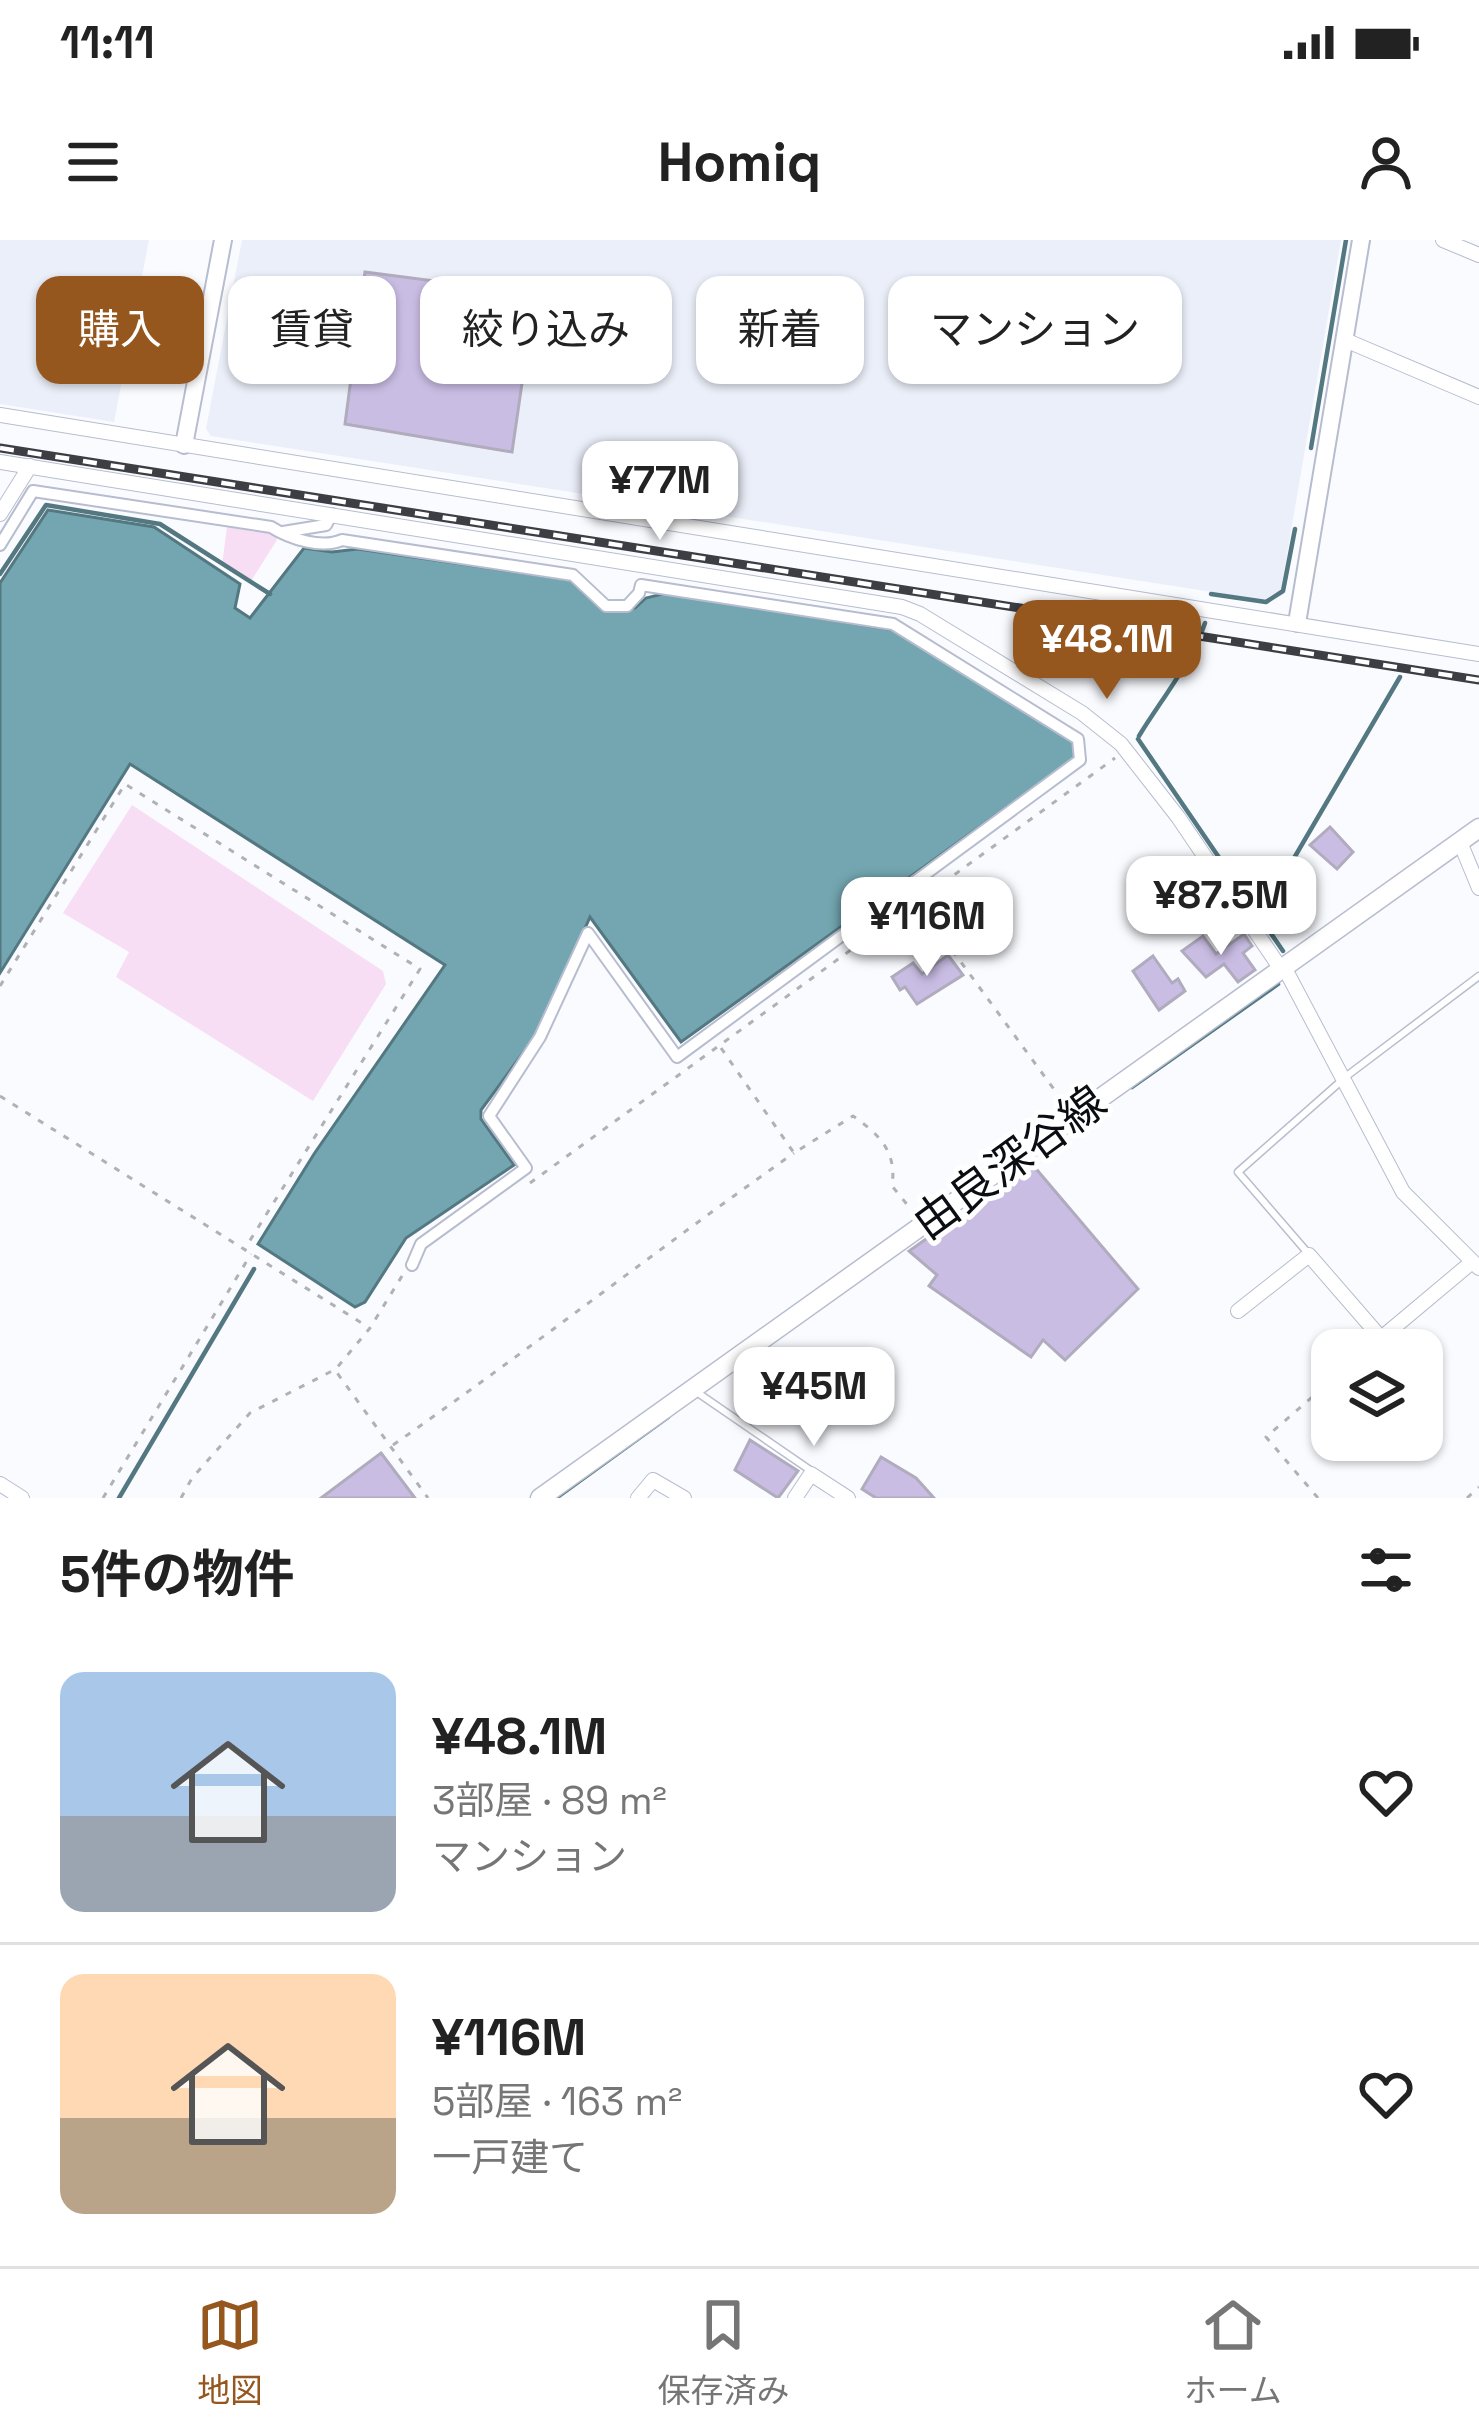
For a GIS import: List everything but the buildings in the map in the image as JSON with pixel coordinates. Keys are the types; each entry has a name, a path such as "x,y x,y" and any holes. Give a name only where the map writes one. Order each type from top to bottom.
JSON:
{"main road":[{"name":"由良深谷線","path":"540,1498 698,1394 922,1224 1479,828"}],"street":[{"path":"184,445 223,240"},
{"path":"1297,623 1360,240"},
{"path":"1443,240 1479,255"},
{"path":"1345,340 1479,397"},
{"path":"0,415 1477,650"},
{"path":"0,462 902,607 1082,713 1126,751 1178,817 1283,968 1403,1192 1475,1265 1393,1329"},
{"path":"0,514 30,466"},
{"path":"0,545 33,491 272,527 331,545 342,540 573,575 606,606 626,606 641,585 893,624 1078,740 1080,760 677,1057 588,933 540,1037 489,1116 526,1168 421,1244 412,1265"},
{"path":"280,532 326,526 332,514"},
{"path":"1460,842 1479,888"},
{"path":"1238,1311 1309,1255 1373,1329"},
{"path":"795,1498 811,1474 848,1498"},
{"path":"638,1498 657,1480 683,1498"},
{"path":"0,1484 22,1498"}],"lane":[{"path":"1309,1255 1238,1172 1344,1079 1479,976"},
{"path":"698,1394 808,1466 811,1474"}],"path":[{"path":"519,1190 1126,751"},
{"path":"0,986 125,784 420,969 244,1250"},
{"path":"916,901 1073,1116"},
{"path":"720,1046 794,1154"},
{"path":"0,1096 370,1328"},
{"path":"391,1447 513,1361 621,1276 853,1116 876,1132 895,1166 892,1186 922,1224"},
{"path":"104,1498 251,1254"},
{"path":"181,1498 192,1478 250,1413 335,1370 412,1265"},
{"path":"335,1370 428,1498"},
{"path":"1311,1397 1266,1436 1318,1498"},
{"path":"1467,1498 1479,1487"}],"shaded area":[{"path":"0,240 149,240 142,276 36,276 36,384 121,384 114,422 0,404"},
{"path":"242,240 1341,240 1281,589 1264,600 211,436 206,429 228,314 228,384 396,384 396,276 235,276"},
{"path":"227,527 275,534 277,540 251,581 222,565"},
{"path":"132,805 383,971 386,984 313,1101 116,977 129,952 63,913"}],"water":[{"path":"48,510 154,527 240,584 235,608 250,618 304,548 358,549 572,580 603,608 635,608 646,598 666,593 894,630 1074,740 1075,758 681,1042 590,917 540,1030 481,1110 481,1119 514,1165 406,1238 365,1302 355,1307 258,1244 445,965 130,764 0,973 0,583"}],"waterway":[{"path":"1311,448 1346,240"},
{"path":"0,574 46,505 160,524 270,594"},
{"path":"1211,594 1266,602 1283,591 1295,529"},
{"path":"1139,736 1205,623"},
{"path":"1273,894 1400,677"},
{"path":"1138,739 1283,951"},
{"path":"1132,1087 1278,984"},
{"path":"119,1498 254,1269"},
{"path":"556,1498 668,1417"}],"railway":[{"path":"0,448 1479,680"}]}
